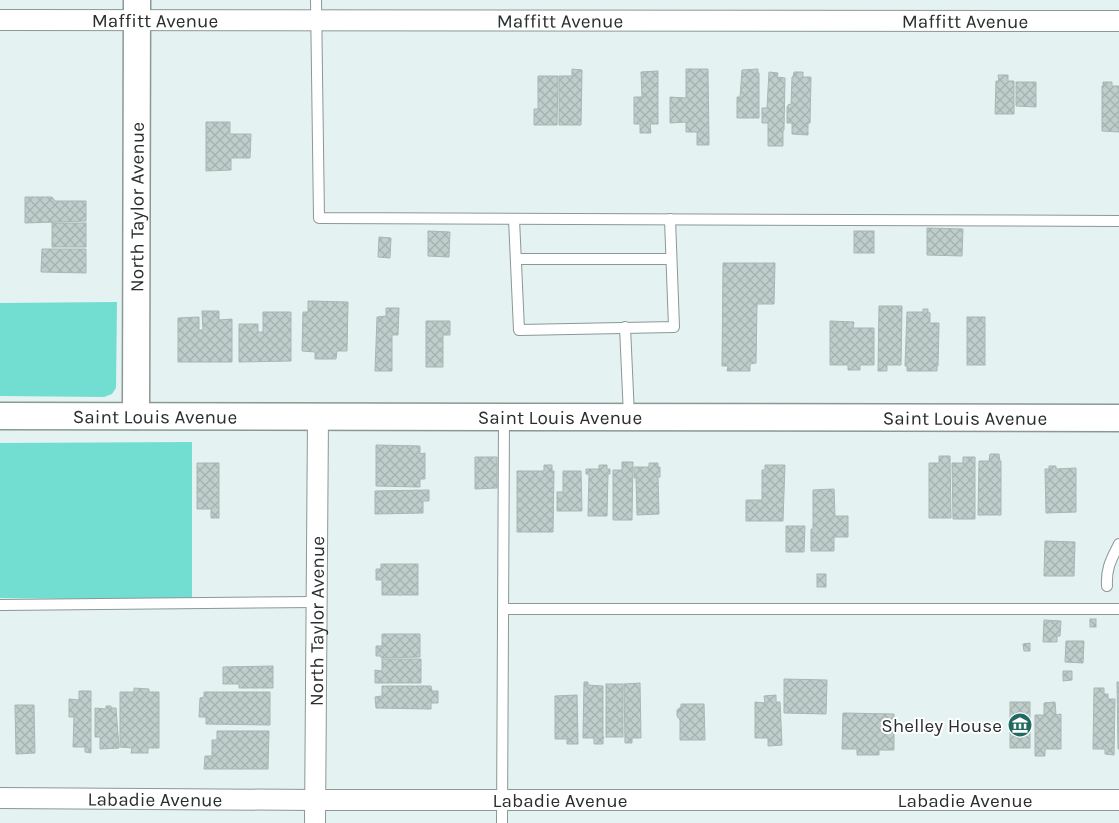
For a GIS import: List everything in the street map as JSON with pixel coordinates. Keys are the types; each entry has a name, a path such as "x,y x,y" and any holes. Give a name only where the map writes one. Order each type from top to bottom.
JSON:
{"street":[{"name":"Maffitt Avenue","path":"0,20 137,10 316,20 1119,21"},
{"name":"North Taylor Avenue","path":"136,416 137,10"},
{"name":"Saint Louis Avenue","path":"0,416 1119,418"},
{"name":"North Taylor Avenue","path":"314,823 318,417"},
{"name":"Labadie Avenue","path":"0,798 1119,800"}],"lane":[{"path":"316,0 319,218 1119,221"},
{"path":"514,218 519,330 625,327 674,328 670,219"},
{"path":"516,259 671,259"},
{"path":"625,327 629,418"},
{"path":"502,823 504,418"},
{"path":"1107,586 1106,574 1108,567 1119,544"},
{"path":"0,605 316,602"},
{"path":"503,609 1119,609"}],"shaded area":[{"path":"117,302 116,388 112,394 104,397 0,396 0,303"},
{"path":"192,442 192,600 0,598 0,443"}],"building":[{"path":"572,69 582,70 581,125 559,125 559,76 572,76"},
{"path":"686,69 708,69 709,145 697,145 697,132 686,132 686,122 670,123 670,97 686,98"},
{"path":"758,69 759,118 737,118 737,97 740,97 742,70"},
{"path":"658,71 658,124 650,124 651,133 640,133 640,124 634,124 634,97 642,97 641,72"},
{"path":"769,72 778,73 777,77 785,78 783,146 768,146 768,123 762,123 762,108 767,108"},
{"path":"794,72 803,72 803,77 811,77 808,135 792,134 792,123 787,123 787,107 789,104 791,105 792,77"},
{"path":"998,75 1008,75 1008,81 1014,81 1014,114 995,114 996,81 999,81"},
{"path":"538,76 558,76 557,125 534,125 534,109 538,109"},
{"path":"1016,82 1036,82 1036,107 1016,106"},
{"path":"1103,82 1112,82 1112,86 1119,86 1119,132 1102,131"},
{"path":"206,122 230,122 230,134 251,134 250,158 231,158 231,170 206,171"},
{"path":"25,197 52,197 55,201 86,201 86,221 25,223"},
{"path":"52,223 86,223 86,247 52,247"},
{"path":"927,228 963,229 962,256 927,255"},
{"path":"428,231 450,232 449,257 428,256"},
{"path":"854,231 874,231 874,253 854,253"},
{"path":"379,237 391,238 390,258 378,257"},
{"path":"42,249 86,249 86,273 41,272"},
{"path":"723,263 775,263 774,304 757,304 756,363 750,364 750,371 727,371 728,366 722,366"},
{"path":"308,301 348,302 347,351 337,351 336,359 315,359 315,352 302,351 303,312 308,312"},
{"path":"879,306 902,306 901,365 887,365 887,371 878,371"},
{"path":"386,308 399,308 398,335 392,335 392,371 375,371 377,317 386,316"},
{"path":"923,309 928,309 930,313 930,323 939,323 937,371 907,371 907,366 905,366 907,312 923,312"},
{"path":"202,311 219,311 219,320 232,319 232,362 178,362 178,318 199,317 199,330 203,330"},
{"path":"263,312 291,312 291,361 239,362 239,324 258,324 258,332 263,332"},
{"path":"967,317 985,317 985,365 967,365"},
{"path":"426,321 450,321 450,335 443,335 443,367 426,367"},
{"path":"830,321 854,322 853,328 874,328 874,365 860,365 860,370 848,370 848,365 830,365"},
{"path":"376,445 420,446 420,454 425,453 425,479 420,479 420,487 376,486"},
{"path":"990,454 999,454 1001,461 1001,515 978,515 979,461 989,461"},
{"path":"939,456 950,456 951,518 929,518 929,463 939,463"},
{"path":"475,457 497,457 497,488 475,489"},
{"path":"963,457 975,457 975,519 953,519 952,463 963,463"},
{"path":"622,462 633,462 632,520 613,520 613,470 622,470"},
{"path":"197,463 219,463 219,518 211,518 211,509 197,509"},
{"path":"649,463 658,463 658,467 660,467 660,477 658,477 659,514 637,515 634,467 649,467"},
{"path":"544,465 552,465 552,471 554,471 553,532 517,532 517,471 544,471"},
{"path":"599,465 607,465 607,469 610,469 610,474 608,474 607,516 588,516 589,474 586,474 586,469 599,469"},
{"path":"765,465 785,465 783,521 746,521 746,500 762,500 762,470 765,470"},
{"path":"1049,466 1056,466 1056,469 1076,468 1076,512 1046,513 1045,469 1049,469"},
{"path":"563,471 581,471 582,511 557,511 557,492 563,492"},
{"path":"834,489 835,516 848,516 848,537 834,537 834,551 811,551 813,490"},
{"path":"429,490 429,501 423,501 423,513 375,514 375,491"},
{"path":"786,526 805,526 804,552 786,552"},
{"path":"1045,541 1075,542 1074,576 1044,576"},
{"path":"381,564 418,564 418,595 382,595 382,580 376,580 376,569 381,569"},
{"path":"817,574 826,574 826,587 817,587"},
{"path":"1090,619 1096,619 1096,627 1090,627"},
{"path":"1044,620 1061,621 1060,636 1057,636 1057,642 1043,642"},
{"path":"382,634 420,634 420,657 381,658 381,656 376,656 376,646 382,646"},
{"path":"1066,641 1084,641 1083,663 1065,662"},
{"path":"1030,643 1030,651 1024,651 1023,644"},
{"path":"382,659 421,659 421,683 375,683 375,670 382,671"},
{"path":"273,666 273,688 239,688 239,684 223,684 223,667"},
{"path":"1063,671 1072,671 1072,680 1063,681"},
{"path":"784,679 827,680 826,714 784,713"},
{"path":"584,682 588,682 588,685 603,686 603,744 594,744 594,738 583,738"},
{"path":"1117,682 1119,682 1119,749 1118,749"},
{"path":"640,683 641,738 632,738 632,743 625,743 624,684"},
{"path":"606,684 623,684 623,737 606,737"},
{"path":"382,686 431,686 432,691 438,691 438,703 431,703 431,709 376,708 375,697 382,696"},
{"path":"134,688 149,689 149,692 159,692 159,748 148,748 148,753 131,753 132,748 120,747 120,692 134,692"},
{"path":"1094,688 1104,688 1104,694 1108,694 1108,699 1115,699 1114,755 1105,754 1105,749 1093,749"},
{"path":"79,691 91,691 91,753 85,752 85,747 73,747 74,717 69,717 69,699 79,700"},
{"path":"204,692 270,692 270,725 206,724 206,717 199,717 200,698 204,697"},
{"path":"577,695 578,744 567,744 567,739 555,739 555,696"},
{"path":"776,695 776,702 780,702 782,745 768,746 768,738 755,738 755,702 765,703 764,696"},
{"name":"Shelley House","path":"1010,702 1030,702 1030,748 1010,748"},
{"path":"1055,702 1056,715 1061,714 1061,749 1045,749 1045,756 1035,756 1035,715 1044,715 1044,703"},
{"path":"681,704 704,704 705,740 680,740 680,720 677,716 677,710 681,707"},
{"path":"15,705 34,705 35,753 16,754"},
{"path":"106,706 116,708 119,748 100,749 100,737 95,737 95,708 106,709"},
{"path":"843,713 894,714 894,750 879,750 879,755 857,755 857,749 842,749"},
{"path":"217,731 269,731 268,769 204,769 205,756 212,756 212,740 217,740"}],"place":[{"name":"Shelley House","path":"1020,725"}]}
